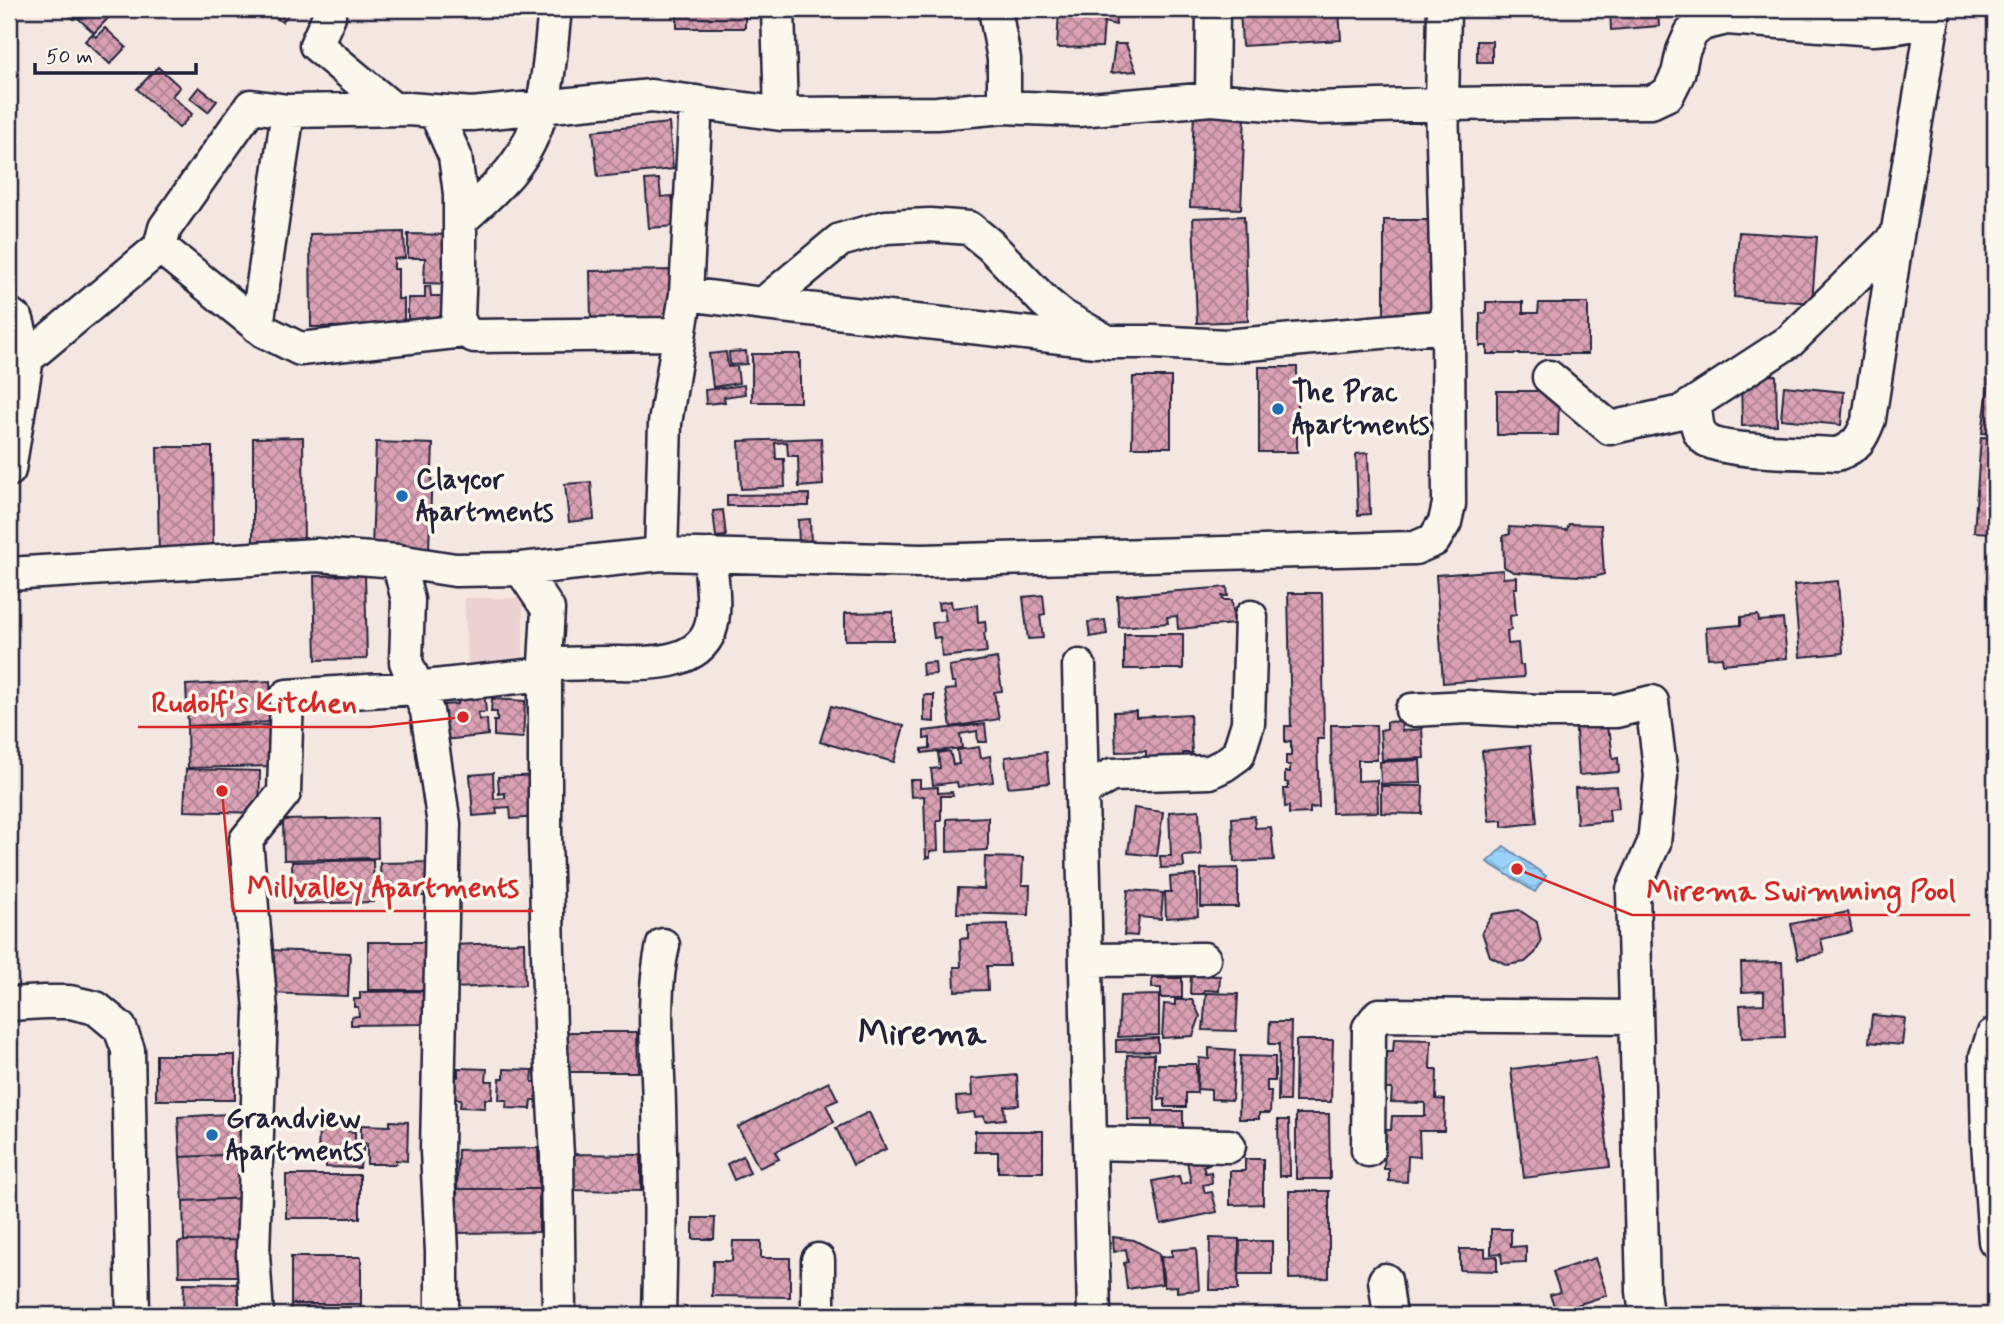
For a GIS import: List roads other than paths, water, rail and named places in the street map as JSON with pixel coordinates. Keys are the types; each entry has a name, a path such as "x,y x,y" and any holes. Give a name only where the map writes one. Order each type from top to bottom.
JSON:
{"street":[{"path":"329,9 329,16 316,45 393,109"},
{"path":"460,221 510,172 531,142 544,107 555,9"},
{"path":"778,9 780,114"},
{"path":"995,9 1004,59 1004,107"},
{"path":"1212,99 1213,9"},
{"path":"9,574 316,555 398,561 455,570 521,569 661,554 922,561 1415,548 1434,540 1445,522 1449,504 1448,326 1441,104 1444,9"},
{"path":"27,358 160,247 165,228 251,106 288,111 393,109 472,114 651,96 780,114 937,113 1004,107 1078,110 1212,99 1316,108 1651,102 1668,94 1678,74 1683,51 1696,18 1702,24 1727,18 1873,29 1915,25 1933,14"},
{"path":"1695,403 1697,425 1704,439 1715,445 1837,454 1850,449 1862,436 1869,419 1933,14"},
{"path":"661,554 665,423 686,294 696,102"},
{"path":"257,326 288,111"},
{"path":"435,111 455,156 460,193 458,318 464,331"},
{"path":"762,304 841,240 886,227 930,225 969,228 1062,316 1108,342"},
{"path":"1549,377 1610,428 1681,412 1790,341 1897,236"},
{"path":"160,247 257,326 300,349 464,331 474,335 678,334"},
{"path":"686,294 1108,342 1226,346 1448,326"},
{"path":"9,314 17,320 27,358 9,470"},
{"path":"257,1315 253,1254 261,1010 246,840 285,793 287,696 416,688 545,669 656,663 687,654 701,645 713,619 710,555"},
{"path":"398,561 408,600 406,662 427,710 444,824 437,1151 442,1315"},
{"path":"521,569 548,609 545,669 545,836 550,1030 557,1155 559,1315"},
{"path":"1084,790 1112,775 1210,772 1238,755 1248,723 1251,617"},
{"path":"1079,666 1084,790 1094,1315"},
{"path":"1412,710 1616,710 1652,702 1661,776 1654,844 1633,890 1643,1291 1646,1315"},
{"path":"659,1315 662,1204 655,1010 658,966 663,945"},
{"path":"1087,960 1204,959"},
{"path":"9,1004 70,1002 96,1008 120,1028 128,1050 133,1315"},
{"path":"1368,1150 1369,1028 1379,1015 1636,1017"},
{"path":"1993,1035 1986,1056 1988,1142 1995,1241"},
{"path":"1091,1143 1230,1146"},
{"path":"818,1260 818,1315"},
{"path":"1385,1280 1390,1315"}],"water":[{"path":"1504,846 1546,876 1535,892 1487,862"}],"place":[{"name":"The Prac Apartments","path":"1278,409"},
{"name":"Claycor Apartments","path":"402,496"},
{"name":"Rudolf's Kitchen","path":"463,717"},
{"name":"Millvalley Apartments","path":"222,791"},
{"name":"Mirema Swimming Pool","path":"1517,869"},
{"name":"Grandview Apartments","path":"212,1135"}],"district":[{"name":"Mirema","path":"922,1034"}]}
